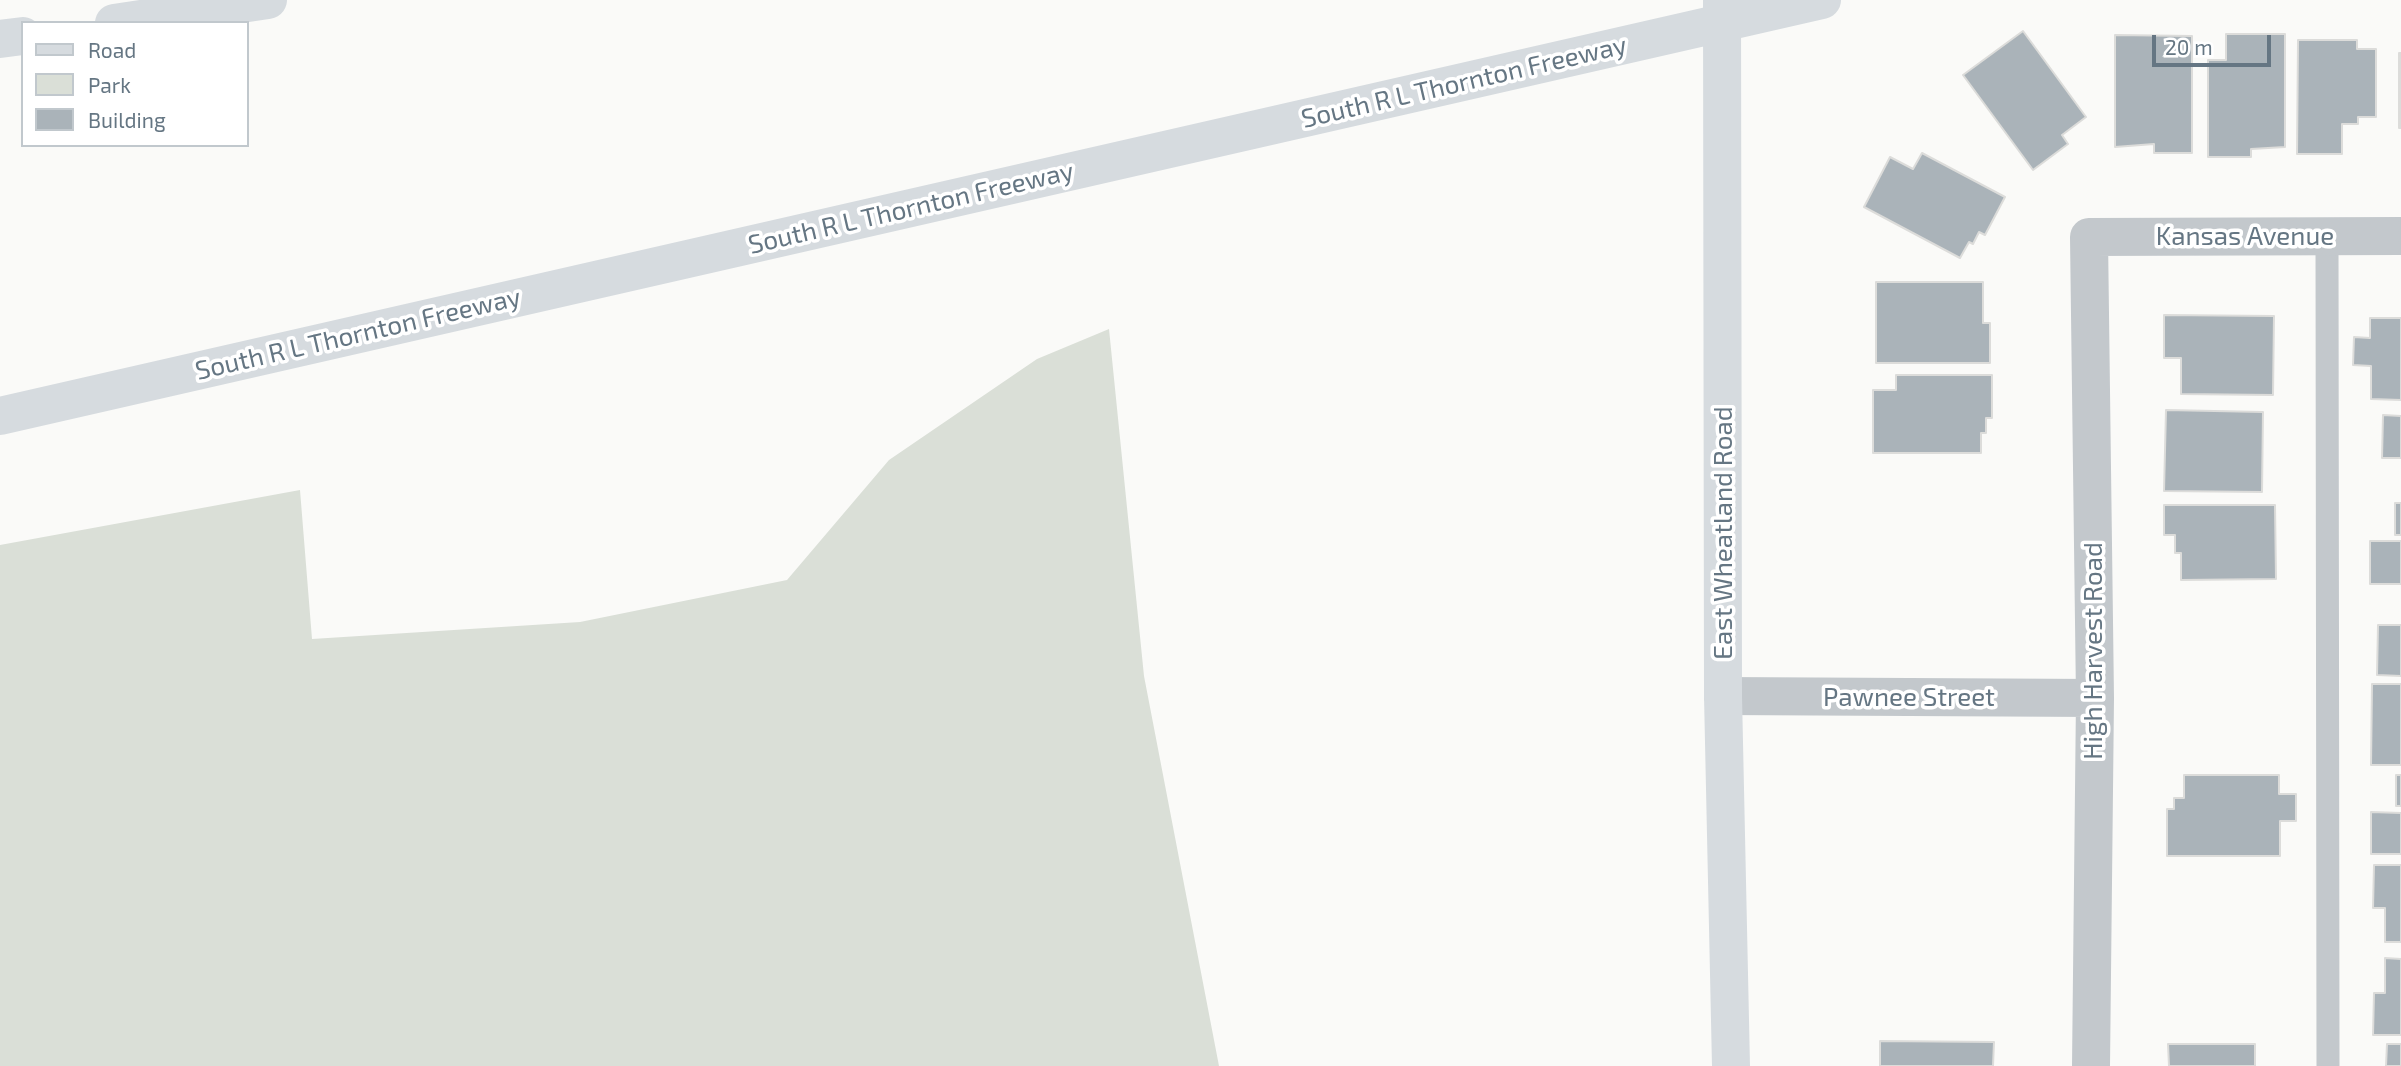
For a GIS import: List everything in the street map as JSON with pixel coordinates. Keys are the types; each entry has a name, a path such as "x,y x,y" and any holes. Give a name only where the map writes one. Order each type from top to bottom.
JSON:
{"main road":[{"path":"127,21 268,0"},
{"name":"South R L Thornton Freeway","path":"0,416 1723,11 1822,0"},
{"name":"East Wheatland Road","path":"1723,11 1723,696 1731,1066"},
{"path":"0,39 21,36"}],"street":[{"name":"Kansas Avenue","path":"2088,237 2401,236"},
{"name":"High Harvest Road","path":"2088,237 2095,698 2091,1066"},
{"name":"Pawnee Street","path":"1723,696 2095,698"}],"lane":[{"path":"2327,236 2328,1066"}],"green space":[{"path":"1109,329 1144,676 1219,1066 0,1066 0,545 300,490 312,639 580,622 787,580 889,460 1037,359"}],"building":[{"path":"2023,31 2086,117 2062,135 2068,144 2033,170 1963,75"},
{"path":"2226,34 2285,34 2285,147 2251,149 2251,157 2208,157 2208,60 2226,60"},
{"path":"2115,35 2192,36 2192,153 2154,153 2154,144 2115,147"},
{"path":"2298,40 2357,40 2357,49 2376,49 2376,117 2358,117 2358,124 2342,124 2342,154 2297,154"},
{"path":"2401,53 2401,128 2399,128"},
{"path":"1922,153 2005,197 1985,235 1979,232 1973,244 1969,242 1960,258 1864,207 1890,157 1913,169"},
{"path":"1876,282 1983,282 1983,323 1990,323 1990,363 1876,363"},
{"path":"2164,315 2274,316 2273,395 2181,394 2181,358 2164,358"},
{"path":"2370,318 2401,318 2401,400 2371,399 2371,366 2353,365 2354,337 2370,338"},
{"path":"1896,375 1992,375 1992,418 1986,418 1986,433 1981,433 1981,453 1873,453 1873,390 1896,390"},
{"path":"2166,410 2263,412 2262,492 2164,491"},
{"path":"2383,415 2401,416 2401,458 2382,458"},
{"path":"2395,503 2401,503 2401,535 2395,535"},
{"path":"2164,505 2275,505 2276,579 2181,580 2181,553 2175,553 2175,535 2164,535"},
{"path":"2370,541 2401,541 2401,584 2370,584"},
{"path":"2378,625 2401,625 2401,676 2377,675"},
{"path":"2372,684 2401,684 2401,765 2371,765"},
{"path":"2184,775 2279,775 2279,794 2296,794 2296,821 2280,821 2280,856 2167,856 2167,809 2174,809 2174,798 2184,798"},
{"path":"2396,775 2401,775 2401,806 2396,806"},
{"path":"2371,812 2401,813 2401,854 2371,854"},
{"path":"2374,865 2401,865 2401,942 2385,942 2385,908 2373,908"},
{"path":"2385,958 2401,959 2401,1035 2373,1035 2374,993 2385,993"},
{"path":"1880,1041 1994,1042 1993,1066 1880,1066"},
{"path":"2168,1044 2255,1044 2255,1066 2169,1066"},
{"path":"2387,1044 2401,1044 2401,1066 2386,1066"}]}
